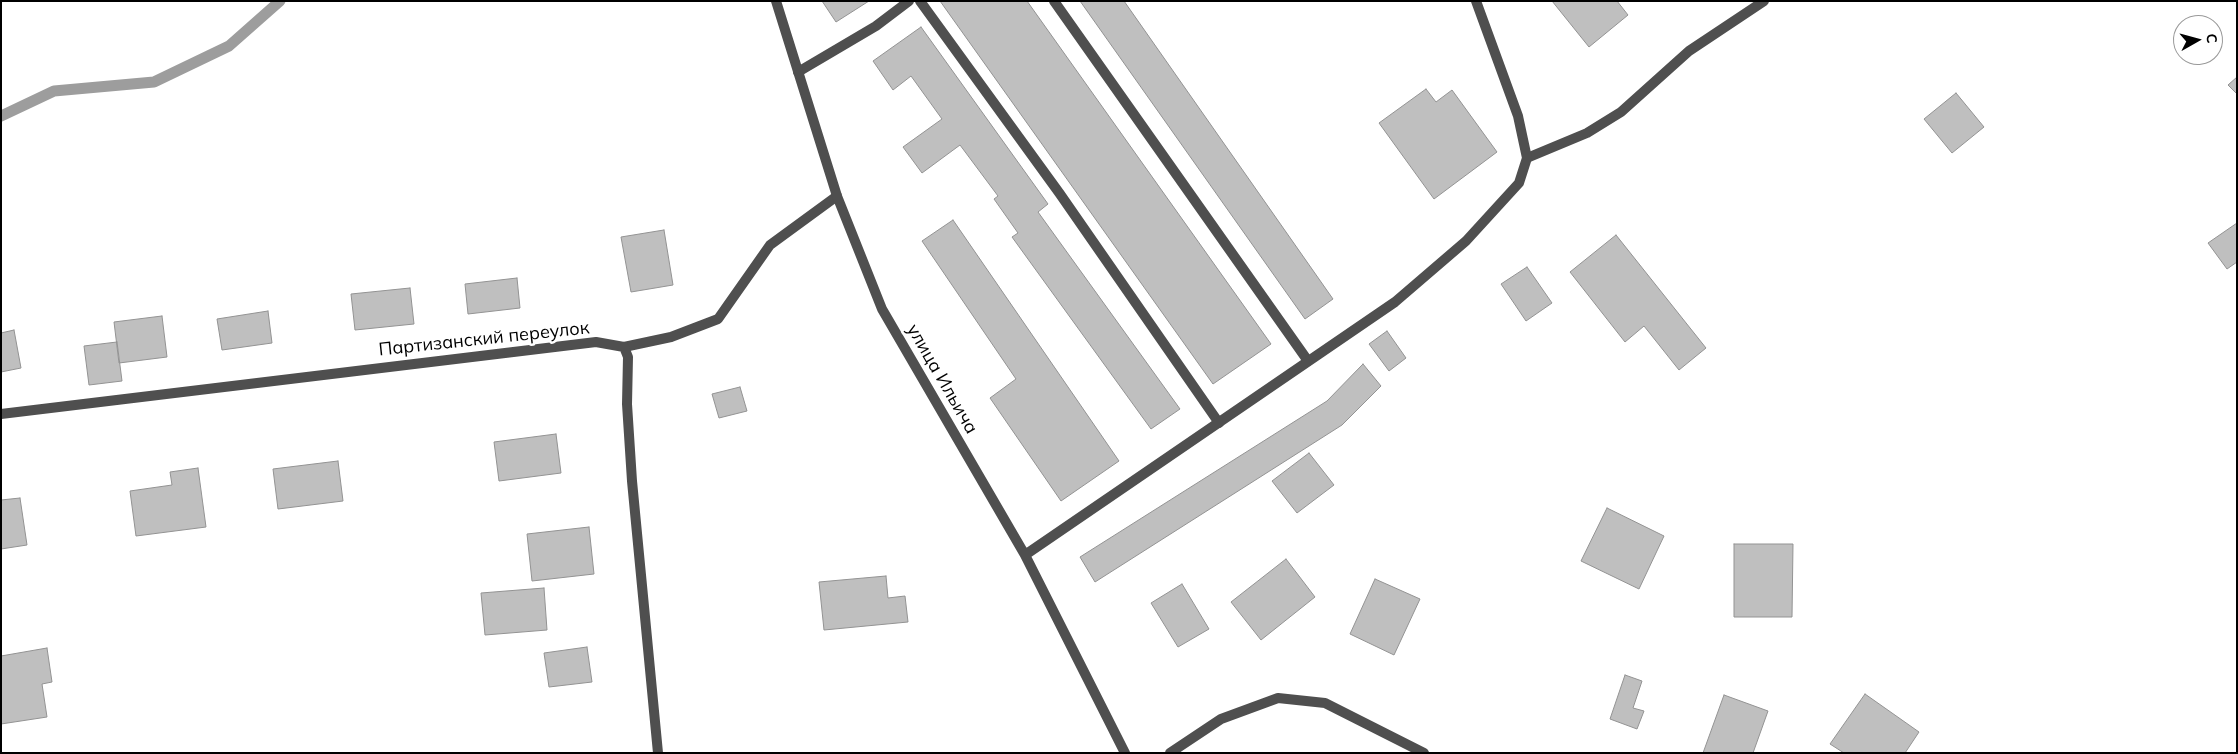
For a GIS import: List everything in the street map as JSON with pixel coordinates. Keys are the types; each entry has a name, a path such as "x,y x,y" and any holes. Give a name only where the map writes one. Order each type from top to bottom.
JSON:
{"street":[{"name":"улица Ильича","path":"776,1 836,196 882,309 1025,555 1126,753"},
{"path":"798,72 876,26 910,1"},
{"path":"920,1 1060,194 1219,422"},
{"path":"1054,1 1308,361"},
{"path":"1025,555 1395,302 1466,241 1519,183 1527,158 1518,116 1476,1"},
{"path":"1527,158 1587,132 1621,112 1690,51 1764,1"},
{"path":"658,753 632,481 627,404 628,357 624,347 671,337 718,319 770,245 836,196"},
{"name":"Партизанский переулок","path":"1,414 596,342 624,347"},
{"path":"1170,753 1221,719 1278,698 1325,704 1424,753"}],"building":[{"path":"822,1 869,1 836,22"},
{"path":"940,1 1027,1 1271,344 1213,384"},
{"path":"1080,1 1124,1 1333,299 1305,319"},
{"path":"1552,1 1617,1 1628,15 1589,47"},
{"path":"921,27 1048,204 1038,212 1180,409 1151,429 1012,237 1018,233 994,199 998,196 960,145 922,173 903,147 942,119 911,76 893,90 873,61"},
{"path":"2237,77 2237,94 2228,85"},
{"path":"1426,89 1436,102 1452,90 1497,152 1434,199 1379,123"},
{"path":"1956,93 1984,127 1952,153 1924,119"},
{"path":"953,220 1119,461 1061,501 990,398 1016,379 922,241"},
{"path":"2237,223 2237,262 2227,269 2208,243"},
{"path":"664,230 673,285 631,292 621,237"},
{"path":"1616,235 1706,348 1679,370 1644,326 1625,342 1570,272"},
{"path":"1527,267 1552,303 1526,321 1501,284"},
{"path":"517,278 520,308 468,314 465,284"},
{"path":"410,288 414,324 355,330 351,294"},
{"path":"268,311 272,343 222,350 217,319"},
{"path":"162,316 167,357 119,363 114,322"},
{"path":"14,330 21,368 1,372 1,333"},
{"path":"1387,331 1406,358 1389,371 1369,344"},
{"path":"117,342 122,381 89,385 84,346"},
{"path":"1363,364 1381,386 1342,425 1095,582 1080,557 1327,401"},
{"path":"740,387 747,411 719,418 712,394"},
{"path":"556,434 561,473 499,481 494,442"},
{"path":"1309,453 1334,485 1297,513 1272,481"},
{"path":"338,461 343,501 278,509 273,469"},
{"path":"198,468 206,527 136,536 130,491 172,485 170,472"},
{"path":"20,498 27,545 1,549 1,500"},
{"path":"1607,508 1664,536 1639,589 1581,561"},
{"path":"589,527 594,574 532,581 527,534"},
{"path":"1734,544 1793,544 1792,617 1734,617"},
{"path":"1286,559 1315,597 1261,640 1231,602"},
{"path":"886,576 888,598 905,596 908,622 824,630 819,582"},
{"path":"1375,579 1420,599 1394,655 1350,634"},
{"path":"1182,584 1209,629 1178,647 1151,603"},
{"path":"544,588 547,630 485,635 481,593"},
{"path":"587,647 592,682 549,687 544,653"},
{"path":"47,648 52,682 42,684 47,717 1,724 1,656"},
{"path":"1625,675 1642,681 1633,708 1644,711 1637,729 1610,719"},
{"path":"1865,694 1919,732 1905,753 1844,753 1830,744"},
{"path":"1724,695 1768,711 1753,753 1703,753"}],"waterway":[{"path":"1,116 54,91 154,82 229,46 280,1"}]}
